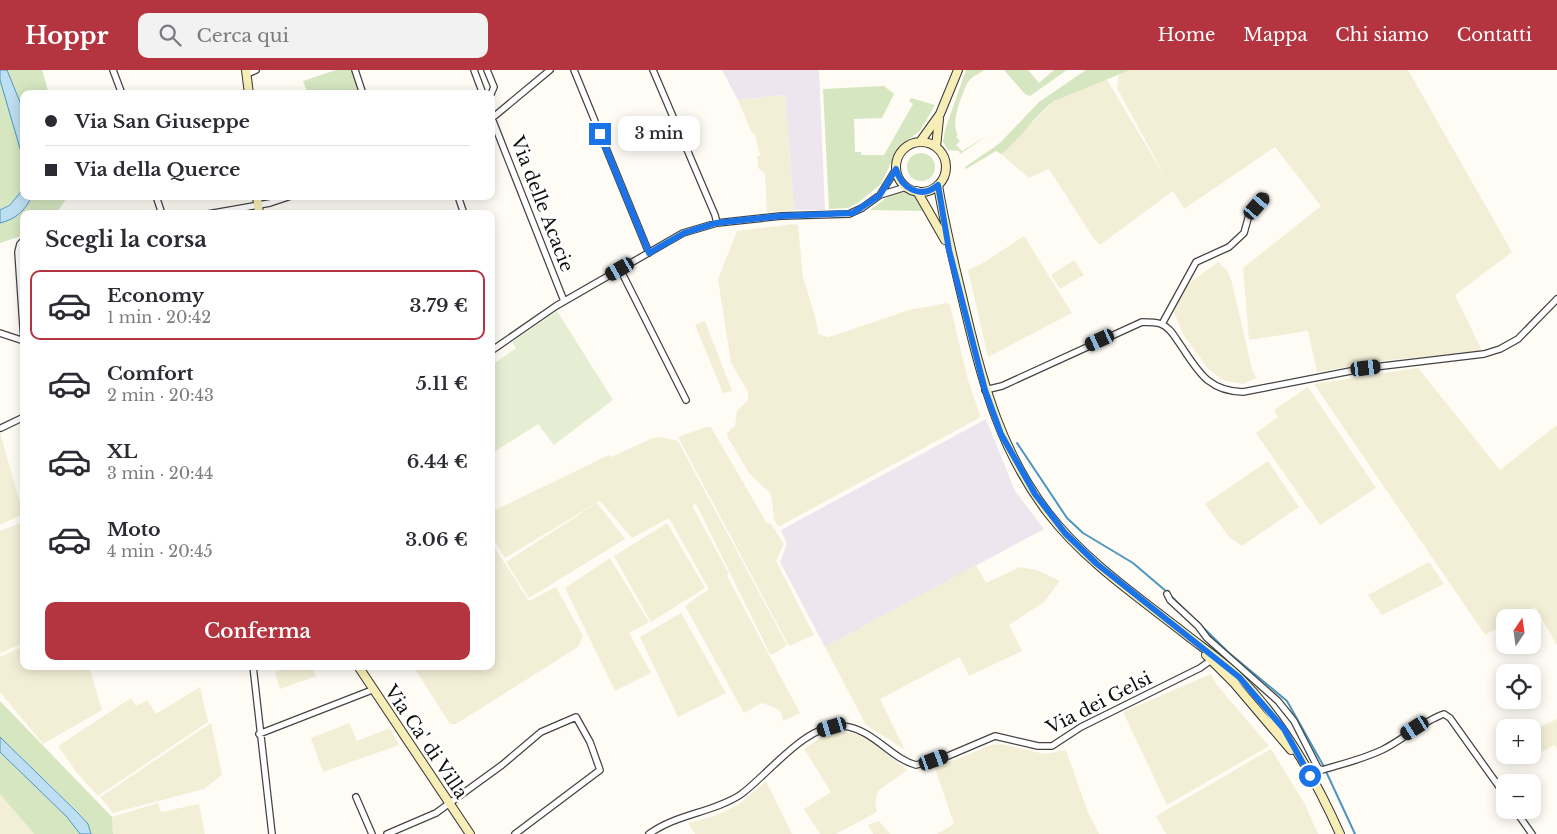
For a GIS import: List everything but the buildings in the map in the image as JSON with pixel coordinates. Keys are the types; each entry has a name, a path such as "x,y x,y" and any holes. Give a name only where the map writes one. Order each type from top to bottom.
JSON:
{"street":[{"path":"113,70 120,90"},
{"path":"248,90 246,72 256,70"},
{"path":"355,70 362,90"},
{"path":"474,70 482,90"},
{"path":"487,70 494,87 493,90"},
{"path":"495,116 550,70"},
{"path":"574,70 649,253"},
{"path":"653,70 715,215 716,223"},
{"path":"880,195 896,169 900,154 906,147 920,142 940,114 958,70"},
{"path":"936,147 940,114"},
{"name":"Via delle Acacie","path":"495,126 564,301"},
{"path":"896,169 898,177 906,187 917,192 928,191 938,185 943,178 946,167 942,152 936,147 920,142"},
{"path":"938,185 949,250 985,390 1010,453 1049,514 1097,564 1239,677 1265,711 1284,729 1325,801 1340,834"},
{"path":"495,348 564,301 684,233 716,223 781,216 849,214 862,208 880,195 906,187"},
{"path":"917,192 926,205 949,250"},
{"path":"1162,324 1196,262 1229,247 1244,233 1249,215 1265,197"},
{"path":"222,210 256,200"},
{"path":"926,205 934,212 942,212"},
{"path":"20,244 18,252 20,282"},
{"path":"620,269 686,400"},
{"path":"985,390 1002,386 1142,322 1162,324 1170,330 1203,378 1222,390 1243,392 1366,368 1481,355 1500,349 1518,339 1557,298"},
{"path":"0,333 20,340"},
{"path":"2,428 20,419"},
{"path":"1167,594 1170,600 1198,626 1207,638 1278,701 1294,721 1316,766 1325,769 1384,749 1415,728 1444,714 1450,718 1496,782"},
{"name":"Via dei Gelsi","path":"648,834 669,822 727,802 740,794 795,746 820,731 832,727 840,725 860,730 916,765 948,756 995,736 1038,746 1052,746 1081,727 1214,659"},
{"path":"254,670 272,834"},
{"name":"Via Ca' di Villa","path":"360,670 470,834"},
{"path":"260,734 372,690"},
{"path":"1265,711 1278,701"},
{"path":"387,834 436,813 502,765 541,732 576,717 590,742 600,770 516,834"},
{"path":"356,797 372,834"},
{"path":"1522,819 1532,834"}],"shaded area":[{"path":"722,70 819,70 825,210 794,210 785,95 738,100"},
{"path":"1130,70 1408,70 1512,252 1455,295 1482,351 1381,361 1317,372 1308,331 1249,340 1243,268 1321,206 1275,147 1184,209 1173,191 1100,245 1094,239 1049,169 1029,178 1001,154 1054,101 1106,78 1165,177 1117,88 1119,74"},
{"path":"785,95 794,210 767,212 765,173 758,168 757,157 760,155 755,135 751,131 738,100"},
{"path":"798,225 803,277 816,320 818,334 829,337 909,310 947,303 950,305 968,380 980,415 979,418 780,526 774,520 771,494 749,473 728,438 727,433 735,426 737,411 748,400 748,392 731,363 718,279 737,231"},
{"path":"1024,236 1072,313 988,357 968,270 983,263"},
{"path":"1074,260 1084,275 1060,289 1051,275"},
{"path":"1218,262 1227,270 1231,279 1252,369 1256,378 1244,384 1225,381 1208,369 1183,334 1173,310 1188,284"},
{"path":"705,321 732,391 723,393 695,325"},
{"path":"1418,368 1500,470 1557,425 1557,645 1541,617 1541,609 1536,609 1535,607 1531,609 1496,609 1496,629 1485,635 1314,384"},
{"path":"1308,387 1376,488 1320,525 1256,433 1278,417 1274,410"},
{"path":"986,419 1015,491 1044,529 825,647 780,562 787,544 781,530"},
{"path":"711,427 766,522 771,524 784,544 776,561 814,635 789,646 678,437"},
{"path":"0,432 20,503 20,515 0,525"},
{"path":"661,437 678,441 787,645 774,654 770,654 696,504 692,505 729,574 727,576 800,713 783,721 781,712 762,703 744,713 685,606 709,589 669,518 632,538 600,501 505,558 495,542 495,510 609,455 612,457 652,438"},
{"path":"1268,461 1299,507 1242,546 1229,537 1205,504"},
{"path":"597,503 625,539 529,598 506,562"},
{"path":"667,523 705,588 651,622 614,556"},
{"path":"20,524 20,645 0,653 0,531"},
{"path":"495,548 529,601 556,587 583,636 578,647 456,724 450,724 416,670 495,670"},
{"path":"610,558 649,622 629,633 651,673 615,691 565,588"},
{"path":"1429,562 1444,584 1382,615 1368,595"},
{"path":"976,565 986,583 1020,567 1037,570 1060,581 1044,602 1009,625 1022,651 969,676 960,657 880,699 905,750 866,725 825,647"},
{"path":"681,613 726,693 678,717 640,637"},
{"path":"20,648 20,670 90,670 102,710 43,744 0,692 0,657"},
{"path":"279,670 314,670 316,676 280,689 275,672"},
{"path":"1211,674 1217,685 1269,746 1167,805 1123,712"},
{"path":"200,687 208,722 98,796 77,773 58,746 131,698 136,706 147,700 156,714"},
{"path":"1557,719 1557,749 1555,745 1541,752 1541,726"},
{"path":"211,723 222,775 204,789 113,813 100,797"},
{"path":"349,723 357,741 390,728 399,745 323,772 311,738"},
{"path":"840,731 858,735 874,744 907,770 878,791 875,804 877,812 836,834 820,834 804,809 831,792 804,749 821,737"},
{"path":"1001,744 1045,754 1066,750 1087,810 1099,834 937,834 954,824 935,768 991,745"},
{"path":"1271,749 1305,804 1318,834 1166,834 1156,816"},
{"path":"766,781 792,834 695,834 688,823 717,815 738,805"},
{"path":"0,794 34,834 0,834"},
{"path":"158,803 161,812 199,804 205,834 113,834 112,817"},
{"path":"879,821 890,834 873,834 868,825"}],"green space":[{"path":"7,70 42,70 48,90 20,90 20,102"},
{"path":"336,70 352,70 359,90 306,90 303,81"},
{"path":"966,70 984,70 968,82 963,93 956,116 955,124 958,135 956,137 960,141 956,145 962,151 987,136 960,154 959,151 948,150 943,142 945,130"},
{"path":"1004,70 1028,70 1039,83 1054,70 1067,70 1030,96 1025,94"},
{"path":"1086,70 1130,70 1054,101 1001,154 996,151 966,169 965,167 1000,143 1039,102"},
{"path":"0,80 20,144 20,194 0,210"},
{"path":"884,86 894,94 882,118 854,119 855,152 861,152 861,155 884,155 913,104 909,101 911,98 935,105 920,131 899,146 881,184 859,202 848,208 829,209 823,89"},
{"path":"921,153 931,157 935,167 931,177 921,181 911,177 907,167 911,157"},
{"path":"902,191 912,193 926,211 870,210 892,194"},
{"path":"29,200 65,200 59,210 23,210"},
{"path":"20,213 20,236 0,243 0,223"},
{"path":"557,311 613,400 554,445 538,424 495,451 495,363 516,348 512,342"},
{"path":"0,701 112,817 113,834 91,834 88,824 79,813 0,737"},
{"path":"0,752 67,817 80,834 34,834 0,794"}],"water":[{"path":"0,70 7,70 20,102 20,148 0,80"},
{"path":"20,193 20,200 30,200 22,210 20,210 19,214 0,223 0,210 10,205"},
{"path":"0,737 78,813 88,824 91,834 80,834 67,817 0,752"}],"waterway":[{"path":"1017,443 1067,518 1083,533 1133,563 1167,592"},
{"path":"1170,595 1228,652 1287,701 1323,765 1355,834"}],"route":[{"path":"600,134 649,253 684,233 716,223 781,216 853,213 880,195 896,169 902,183 911,190 917,192 928,191 938,185 949,250 985,390 1001,434 1017,466 1049,514 1082,550 1239,677 1284,729 1310,776"}]}
